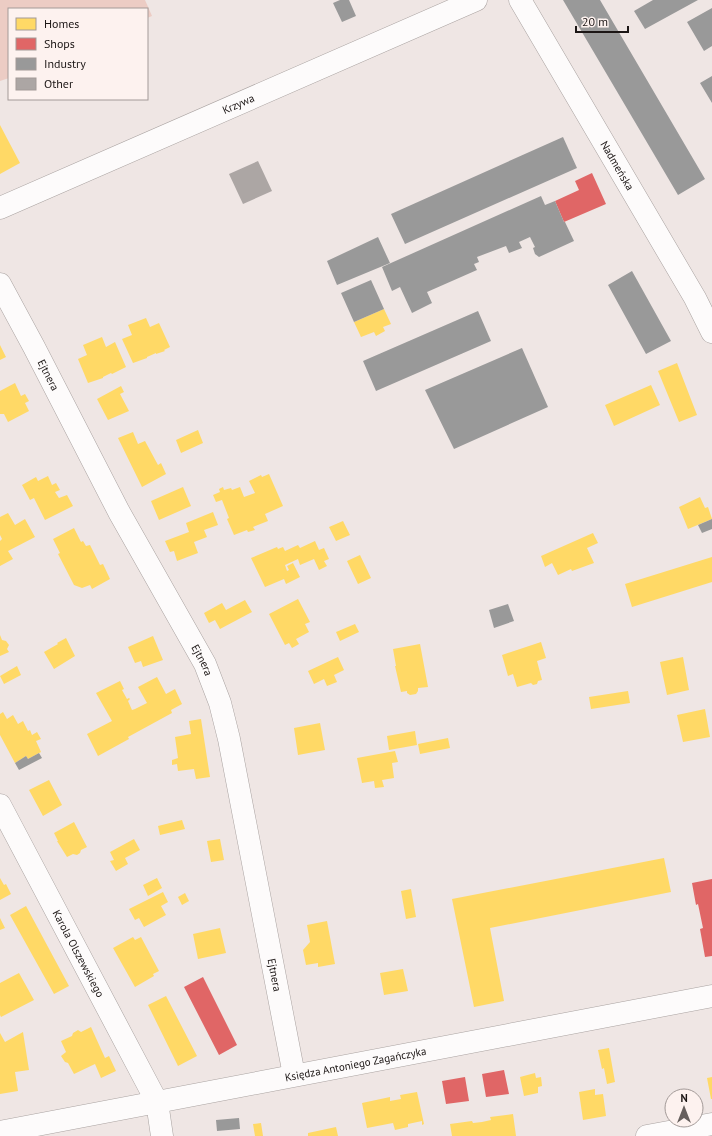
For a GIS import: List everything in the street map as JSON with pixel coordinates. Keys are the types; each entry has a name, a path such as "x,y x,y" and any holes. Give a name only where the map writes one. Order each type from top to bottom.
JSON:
{"street":[{"name":"Krzywa","path":"0,208 476,0"},
{"name":"Nadmeńska","path":"520,0 696,298 712,332"},
{"name":"Ejtnera","path":"0,284 38,354 119,512 205,664 220,703 230,739 294,1075"},
{"name":"Karola Olszewskiego","path":"0,805 157,1102 162,1136"},
{"name":"Księdza Antoniego Zagańczyka","path":"0,1132 712,996"},
{"path":"647,1136 712,1124"}],"shaded area":[{"path":"0,0 145,0 152,16 148,18 148,8 8,8 8,78 0,81"}],"building: Homes":[{"path":"0,125 20,163 0,174"},
{"path":"384,309 391,324 383,327 385,331 376,336 374,332 361,337 354,322"},
{"path":"146,318 150,327 159,323 170,347 164,350 165,351 156,353 133,363 122,339 132,335 128,325"},
{"path":"102,337 106,347 115,342 126,367 103,378 88,383 78,359 87,355 83,345"},
{"path":"0,345 6,357 0,360"},
{"path":"677,363 697,415 679,422 658,371"},
{"path":"15,383 21,396 25,394 29,401 25,403 29,411 8,422 4,414 0,414 0,391"},
{"path":"651,385 660,405 614,426 605,405"},
{"path":"121,386 124,392 120,394 129,411 108,420 97,399"},
{"path":"198,430 203,443 181,453 176,440"},
{"path":"133,432 138,444 145,441 158,465 161,463 166,474 142,487 118,438"},
{"path":"269,474 283,506 265,514 268,521 253,527 255,530 248,532 247,530 234,535 227,519 229,518 222,500 216,502 213,495 220,492 219,489 223,487 224,490 231,488 232,490 240,487 244,497 255,493 249,481 261,475 262,477"},
{"path":"48,476 52,485 56,483 60,490 55,492 59,498 67,495 73,506 45,520 34,498 30,500 22,485 36,477 38,481"},
{"path":"183,487 191,506 159,520 151,501"},
{"path":"700,497 705,508 708,507 712,519 688,529 679,507"},
{"path":"213,512 218,525 204,530 207,537 194,542 198,553 177,561 174,551 170,552 165,541 189,532 186,523"},
{"path":"8,513 15,525 25,519 35,537 8,551 13,559 0,566 0,541 2,539 0,535 0,517"},
{"path":"343,521 350,535 336,541 329,527"},
{"path":"74,528 81,542 83,541 86,546 90,545 100,565 103,564 110,579 92,589 90,585 82,588 74,585 58,554 60,553 53,539"},
{"path":"593,533 598,543 587,548 594,563 572,571 571,569 558,575 552,563 545,567 541,556"},
{"path":"315,541 319,550 324,548 329,559 324,561 327,566 319,570 314,559 300,565 298,559 285,565 287,571 289,570 287,566 293,563 300,577 286,584 284,579 265,587 251,558 277,547 278,549 283,547 285,551 298,545 300,548"},
{"path":"360,555 371,578 358,584 347,561"},
{"path":"712,557 712,582 632,607 625,584"},
{"path":"298,599 310,622 305,624 309,632 296,639 299,644 292,648 289,643 285,645 269,614"},
{"path":"245,600 252,612 220,629 215,620 209,623 204,613 222,603 226,610"},
{"path":"355,624 359,632 340,641 336,632"},
{"path":"0,635 2,640 6,641 9,645 7,649 9,652 0,656"},
{"path":"153,636 163,660 143,667 141,661 135,663 128,647"},
{"path":"66,638 75,656 54,669 44,652"},
{"path":"541,642 546,658 537,661 542,680 538,681 537,684 533,685 531,683 517,687 513,674 508,676 502,655"},
{"path":"420,644 428,687 418,688 416,694 410,695 407,691 401,692 393,649"},
{"path":"338,657 344,670 334,675 337,682 327,686 324,679 314,684 308,671"},
{"path":"683,657 689,690 667,695 660,662"},
{"path":"17,666 21,675 4,684 0,676"},
{"path":"157,677 166,694 175,689 182,704 171,710 172,713 128,737 129,739 98,756 87,734 112,721 96,693 120,681 124,689 122,690 127,699 130,699 128,701 132,710 147,703 138,687"},
{"path":"628,691 630,703 591,709 589,697"},
{"path":"705,709 710,737 683,742 677,715"},
{"path":"3,712 7,719 13,715 18,724 23,721 28,731 30,730 32,735 37,732 41,739 36,741 41,752 28,759 26,756 15,763 0,735 0,714"},
{"path":"201,719 210,777 196,779 194,769 178,771 177,764 172,765 172,760 178,758 175,737 191,734 189,721"},
{"path":"320,723 325,750 298,755 294,728"},
{"path":"415,731 417,745 389,750 387,736"},
{"path":"448,738 450,748 420,754 418,744"},
{"path":"395,751 398,762 392,763 394,778 382,780 384,787 375,788 374,781 362,783 357,758"},
{"path":"49,780 62,805 43,816 29,790"},
{"path":"182,820 185,829 160,835 158,826"},
{"path":"74,822 87,847 81,850 77,855 73,854 67,857 54,833"},
{"path":"134,839 140,850 125,858 128,864 116,871 110,861 114,860 110,852"},
{"path":"220,839 224,860 211,862 207,841"},
{"path":"664,858 671,892 490,928 504,1001 474,1007 452,899"},
{"path":"0,878 4,885 6,884 11,894 0,900"},
{"path":"157,878 162,888 148,896 143,885"},
{"path":"411,889 416,917 406,919 401,891"},
{"path":"163,892 168,902 161,906 166,915 144,927 139,918 135,920 129,909"},
{"path":"185,893 189,901 182,905 178,897"},
{"path":"26,906 69,986 54,994 10,915"},
{"path":"0,918 5,928 0,930"},
{"path":"327,921 335,964 318,967 318,963 306,965 303,950 310,942 307,925"},
{"path":"220,928 226,953 198,959 193,934"},
{"path":"133,937 135,940 141,937 159,971 153,974 154,976 135,987 113,948"},
{"path":"403,969 408,991 384,995 380,973"},
{"path":"19,973 34,1000 1,1017 0,983"},
{"path":"166,996 197,1056 178,1066 148,1005"},
{"path":"91,1027 105,1058 109,1056 116,1071 101,1078 95,1064 74,1074 68,1063 65,1062 61,1056 66,1052 61,1041 72,1036 73,1033 78,1030 81,1032"},
{"path":"23,1032 29,1070 15,1072 18,1091 0,1094 0,1033 5,1042"},
{"path":"609,1048 615,1082 607,1084 598,1050"},
{"path":"535,1073 536,1078 541,1077 542,1086 538,1087 538,1093 524,1096 520,1077"},
{"path":"712,1077 712,1099 711,1099 707,1078"},
{"path":"595,1089 595,1095 603,1094 606,1116 583,1120 579,1092"},
{"path":"417,1092 424,1124 422,1125 422,1121 408,1124 408,1127 395,1130 393,1123 367,1128 362,1103 390,1097 390,1101 401,1099 400,1095"},
{"path":"513,1114 516,1136 452,1136 450,1124 472,1121 473,1123 482,1122 491,1120 490,1117"},
{"path":"261,1123 263,1136 255,1136 253,1124"},
{"path":"336,1127 338,1136 308,1136 308,1133"}],"building: Shops":[{"path":"592,173 606,204 564,222 555,201 579,190 575,181"},
{"path":"712,879 712,956 705,957 700,929 703,928 698,904 696,905 692,883"},
{"path":"203,977 237,1045 219,1055 184,987"},
{"path":"504,1070 509,1094 486,1097 482,1074"},
{"path":"465,1077 469,1101 446,1104 442,1081"}],"building: Industry":[{"path":"340,0 349,0 356,16 342,22 333,3"},
{"path":"563,0 600,0 705,179 678,195"},
{"path":"653,0 698,0 645,29 634,11"},
{"path":"712,8 712,46 704,51 687,22"},
{"path":"712,76 712,103 700,83"},
{"path":"563,137 577,168 405,244 391,214"},
{"path":"541,196 545,205 555,201 574,241 539,257 535,254 533,248 535,247 530,237 519,242 522,248 509,253 506,246 477,257 479,262 474,264 477,270 427,292 432,303 412,313 400,287 392,291 382,267"},
{"path":"378,237 390,263 337,285 327,261"},
{"path":"632,271 671,341 646,354 608,285"},
{"path":"371,280 384,309 354,322 341,293"},
{"path":"478,311 491,341 376,391 363,361"},
{"path":"522,348 548,407 454,449 425,390"},
{"path":"712,519 712,529 702,533 698,525"},
{"path":"508,604 514,621 494,628 489,610"},
{"path":"39,753 42,758 19,770 15,763 26,756 28,759"},
{"path":"239,1118 240,1129 217,1131 216,1120"}],"building: Other":[{"path":"258,161 272,191 243,204 229,174"}]}
